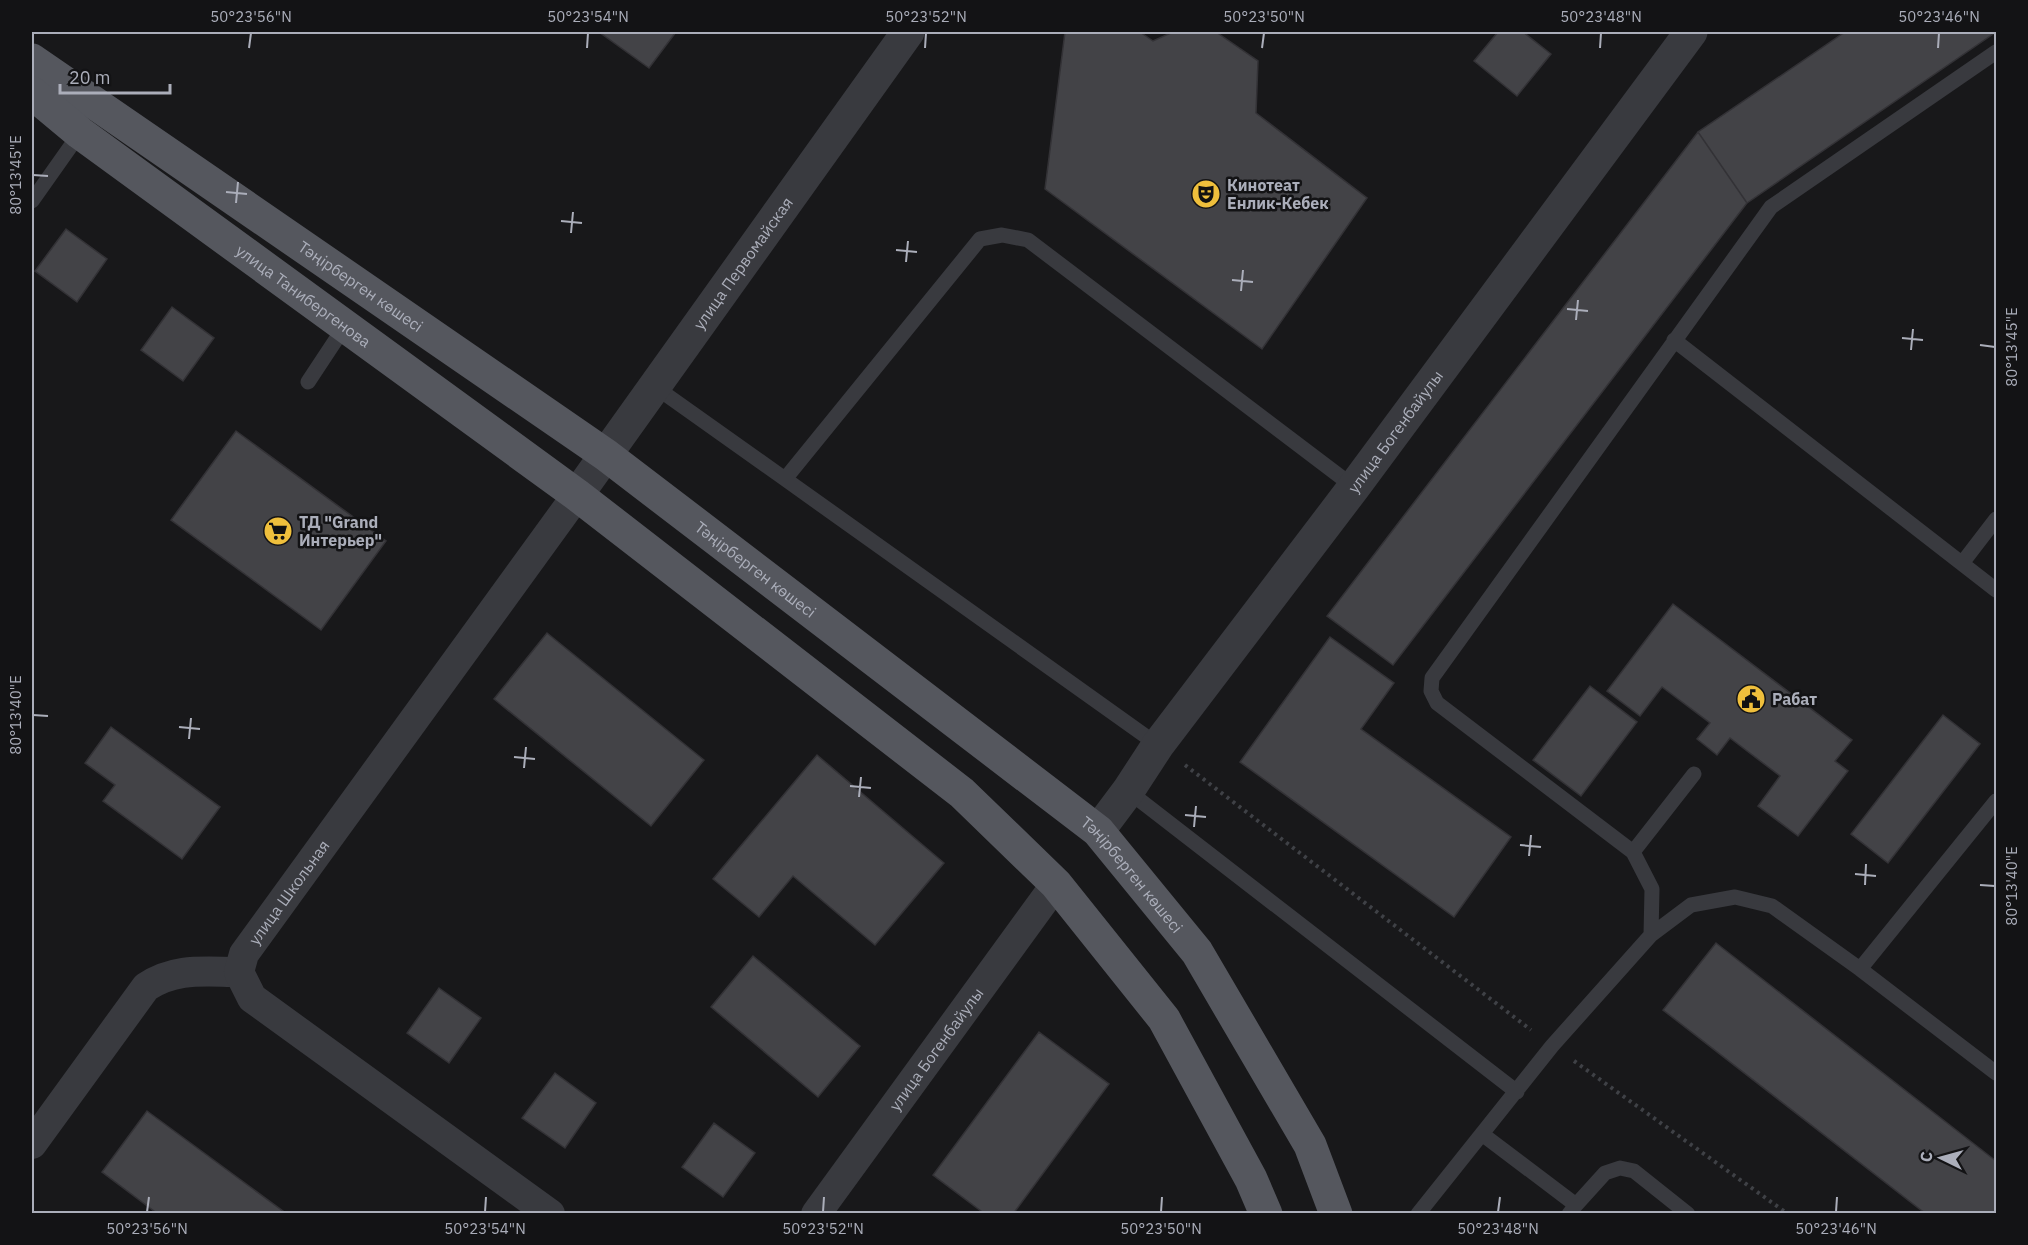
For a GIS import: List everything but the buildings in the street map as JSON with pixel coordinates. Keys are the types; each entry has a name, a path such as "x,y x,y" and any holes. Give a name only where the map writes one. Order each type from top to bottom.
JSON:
{"main road":[{"name":"Тәңірберген көшесі","path":"32,60 606,455 1098,831 1197,952 1310,1145 1336,1214"},
{"name":"улица Танибергенова","path":"32,93 80,134 577,495"},
{"path":"577,495 962,793 1056,884 1164,1019 1251,1179 1266,1214"}],"street":[{"name":"улица Первомайская","path":"577,495 908,32"},
{"name":"улица Богенбайулы","path":"1098,831 1158,745 1354,487 1690,32"},
{"name":"улица Школьная","path":"239,972 244,954 577,495"},
{"name":"улица Богенбайулы","path":"816,1214 1056,884"},
{"path":"32,1144 146,987 159,978 180,972 239,972 252,998 550,1214"}],"lane":[{"path":"1651,935 1652,889 1633,852 1437,703 1431,691 1432,678 1772,207 1996,52"},
{"path":"32,201 80,134"},
{"path":"785,479 980,239 1002,235 1028,240 1354,487"},
{"path":"308,382 345,326"},
{"path":"1674,340 1963,562 1996,590"},
{"path":"654,386 1158,745"},
{"path":"1963,562 1996,519"},
{"path":"1633,852 1694,774"},
{"path":"1128,791 1516,1092"},
{"path":"1860,969 1996,801"},
{"path":"1418,1214 1552,1046 1651,935 1691,905 1735,897 1772,906 1996,1072"},
{"path":"1482,1134 1572,1209 1605,1173 1620,1168 1634,1170 1688,1214"}],"path":[{"path":"1158,745 1552,1046 1788,1214"}],"place":[{"name":"Кинотеат Енлик-Кебек","path":"1206,194"},
{"name":"ТД \"Grand Интерьер\"","path":"278,531"},
{"name":"Рабат","path":"1751,699"}]}
